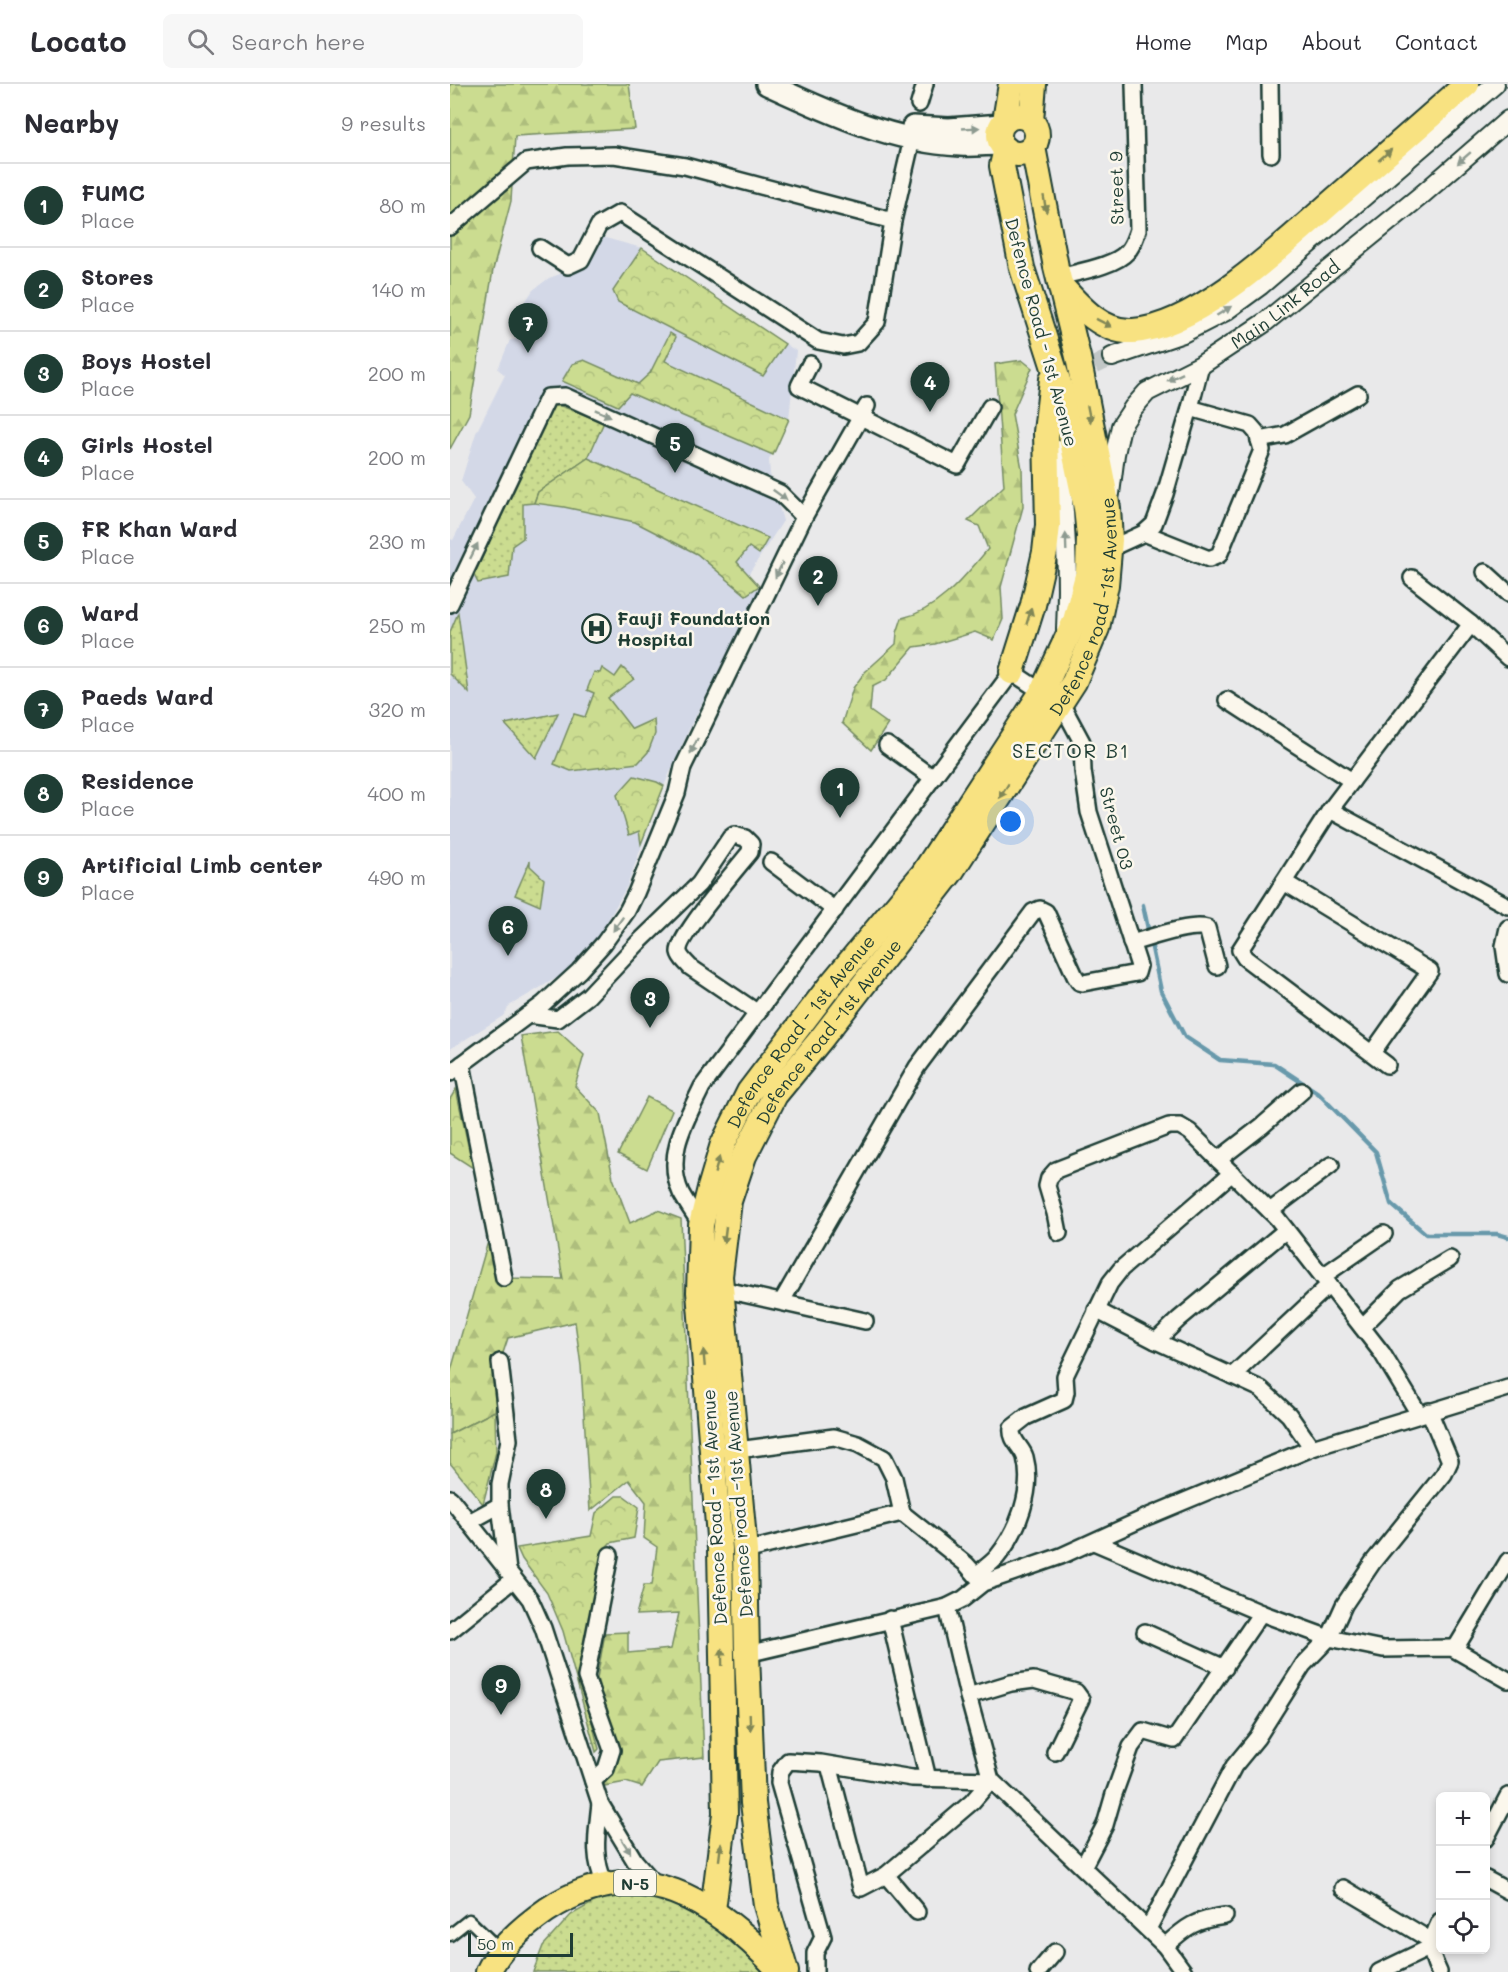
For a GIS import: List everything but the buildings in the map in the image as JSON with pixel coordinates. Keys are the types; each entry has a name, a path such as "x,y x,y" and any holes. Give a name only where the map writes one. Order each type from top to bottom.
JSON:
{"main road":[{"path":"767,84 880,131 912,139 961,146 1003,135 1016,116 1031,121"},
{"path":"795,84 877,118 904,126 1003,135"},
{"name":"Defence Road - 1st Avenue","path":"713,1910 725,1814 720,1549 699,1292 701,1225 723,1144 749,1092 830,987 923,873 1051,697 1065,642 1075,621 1088,572 1089,536 1084,496 1062,393 1022,268 1002,166 1003,135 1011,84"},
{"name":"Defence road -1st Avenue","path":"786,1972 766,1905 753,1803 745,1551 720,1276 729,1201 744,1156 775,1095 951,872 1051,697 1074,682 1097,628 1106,585 1109,549 1108,508 1033,147 1037,133 1031,121 1034,84"},
{"path":"1060,281 1085,313 1110,327 1131,331 1155,328 1195,309 1246,275 1467,84"},
{"path":"1003,135 1011,153 1023,153 1033,147"},
{"path":"1012,672 1033,605 1045,552 1048,525 1046,432 1053,361"},
{"name":"N-5","path":"488,1972 501,1951 526,1924 560,1902 605,1884 632,1882 657,1886 713,1910 754,1943 781,1972"}],"street":[{"path":"919,104 925,84"},
{"name":"Street 9","path":"1060,281 1118,259 1135,241 1138,230 1134,84"},
{"path":"1270,84 1271,154"},
{"name":"Main Link Road","path":"1112,357 1184,333 1224,312 1261,285 1495,84"},
{"name":"Main Link Road","path":"1108,508 1121,426 1147,392 1201,365 1264,323 1424,193 1508,120"},
{"path":"540,248 568,266 580,260 599,225 620,213 818,341 843,346 858,343 877,322 893,221 912,139"},
{"path":"450,227 526,162 567,156 614,155 685,166 893,221"},
{"path":"810,364 799,387 864,412 957,465 990,407"},
{"path":"1109,549 1144,533 1154,524 1201,365"},
{"path":"1260,440 1285,435 1358,394"},
{"path":"450,604 548,397 565,396 780,492 804,517"},
{"path":"1144,533 1209,559 1219,555 1262,450 1260,440 1250,425 1190,408"},
{"path":"504,1278 456,1069 528,1016 579,971 604,944 627,911 677,793 683,767 804,517 864,412"},
{"path":"1058,450 1065,521 1067,598 1065,642"},
{"path":"1485,572 1508,593"},
{"path":"1412,578 1471,624 1508,658"},
{"path":"1387,1065 1245,958 1240,950 1330,810 1471,624"},
{"path":"701,1225 681,1192 674,1160 678,1140 702,1088 1012,672 1051,697"},
{"name":"Street 03","path":"783,1301 917,1067 1033,912 1040,909 1046,912 1079,982 1137,973 1144,939 1089,812 1083,771 1082,742 1051,697"},
{"path":"1227,700 1352,781"},
{"path":"886,746 933,778"},
{"path":"1330,810 1508,906"},
{"path":"528,1016 558,1019 588,996 637,944 699,884 730,837 734,835 745,838 751,844 750,852 693,925 679,951 690,967 758,1013"},
{"path":"771,862 835,910"},
{"path":"1284,882 1430,972 1372,1053"},
{"path":"1144,939 1187,928 1207,928 1217,966"},
{"path":"1508,928 1504,946 1508,974"},
{"path":"1218,1160 1302,1091"},
{"path":"1059,1233 1056,1213 1047,1186 1049,1178 1056,1170 1169,1126 1180,1126 1190,1131 1286,1230 1382,1353 1424,1412 1450,1461 1444,1474 1372,1562 1344,1605 1329,1638 1303,1665 1257,1738 1234,1766 1148,1929"},
{"path":"1270,1211 1331,1165"},
{"path":"747,1654 947,1607 963,1599 1007,1542 1025,1503 1028,1485 1027,1468 1024,1456 1011,1433 1012,1428 1026,1417 1064,1400 1065,1377 1110,1283 1121,1269 1232,1173"},
{"path":"1156,1341 1286,1230"},
{"path":"1232,1376 1326,1281 1384,1234"},
{"path":"1362,1327 1400,1289 1450,1259"},
{"path":"721,1289 865,1321"},
{"path":"1096,1310 1156,1341 1261,1389 1289,1415 1312,1448"},
{"path":"500,1362 509,1440 500,1484 500,1505 511,1575"},
{"path":"979,1579 1061,1556 1149,1516 1312,1448 1508,1388"},
{"path":"712,1452 834,1437 858,1444 884,1458 894,1478 902,1513 939,1540 979,1579"},
{"path":"450,1498 530,1599 543,1628 600,1803 635,1861 657,1886"},
{"path":"469,1522 500,1505"},
{"path":"745,1551 902,1513"},
{"path":"1094,1542 1261,1613 1329,1638 1383,1649 1455,1649 1508,1680"},
{"path":"593,1781 606,1769 612,1750 586,1677 610,1555"},
{"path":"1455,1649 1508,1561"},
{"path":"450,1631 511,1575"},
{"path":"947,1607 991,1780 1148,1929 1165,1946 1184,1972"},
{"path":"1083,1867 1105,1825 1131,1747 1143,1731 1174,1740 1261,1613"},
{"path":"890,1619 928,1779"},
{"path":"1145,1632 1225,1668"},
{"path":"968,1696 1011,1683 1034,1680 1076,1692 1081,1699 1055,1752"},
{"path":"815,1972 815,1953 823,1938 779,1783 780,1772 788,1761 912,1778 991,1780"},
{"path":"829,1765 861,1888 886,1875 972,1802 991,1780"},
{"path":"1490,1829 1507,1799"},
{"path":"600,1803 596,1850 598,1868 605,1884"},
{"path":"886,1875 917,1912"},
{"path":"1490,1882 1508,1891"},
{"path":"1343,1888 1431,1944"},
{"path":"1165,1946 1203,1918 1225,1916"},
{"path":"450,1935 469,1920 501,1951"},
{"path":"1436,1931 1431,1944 1433,1959 1439,1972"},
{"path":"1379,1972 1431,1944"},
{"path":"1038,1972 1055,1952"}],"shaded area":[{"name":"Fauji Foundation Hospital","path":"598,236 642,248 796,351 789,419 769,460 770,474 783,521 748,575 759,586 755,603 691,725 664,786 627,886 597,940 565,973 509,1006 503,1016 450,1049 450,539 453,540 474,499 461,481 476,433 505,375 498,369 510,340 520,339 529,316 521,308 533,290 549,278 577,268"}],"green space":[{"path":"450,84 629,84 635,129 515,136 511,201 493,270 469,414 450,449"},
{"path":"642,248 785,344 763,376 618,302 613,291"},
{"path":"670,333 676,337 665,361 789,419 773,455 630,393 618,406 562,381 572,364 584,360 638,384 650,373"},
{"path":"1022,360 1032,368 1012,414 1022,469 1023,507 1001,587 1003,619 994,640 975,632 935,644 914,647 886,680 872,687 870,711 888,724 871,750 842,723 853,688 865,672 896,644 902,618 928,608 939,600 960,581 988,549 979,526 968,521 1004,486 995,364"},
{"path":"553,403 604,422 588,458 538,492 534,503 523,504 523,538 512,546 509,577 478,583 474,575"},
{"path":"588,458 768,538 759,554 749,547 737,562 759,586 746,595 697,554 635,522 534,503 538,492"},
{"path":"458,613 469,693 450,674 450,632"},
{"path":"622,667 634,679 608,698 632,729 654,719 655,734 648,752 638,763 571,771 554,764 574,714 585,717 594,693 587,690 594,672 600,673 602,668 615,677"},
{"path":"558,713 536,758 505,724"},
{"path":"634,776 664,786 641,844 639,831 629,835 617,795"},
{"path":"530,861 530,866 544,879 540,906 515,895"},
{"path":"558,1031 584,1055 575,1086 600,1113 613,1178 630,1223 658,1210 681,1219 704,1757 658,1762 642,1787 626,1782 604,1786 603,1775 616,1749 597,1678 605,1633 628,1632 628,1653 671,1649 679,1613 636,1615 644,1585 652,1585 657,1547 644,1538 646,1502 629,1480 590,1511 581,1366 575,1322 508,1338 500,1362 495,1411 450,1434 450,1374 493,1224 504,1278 563,1279 521,1036"},
{"path":"456,1089 473,1168 450,1153 450,1099"},
{"path":"647,1097 672,1110 647,1169 618,1154"},
{"path":"495,1411 496,1452 483,1504 450,1463 450,1434"},
{"path":"616,1496 624,1496 639,1507 634,1538 610,1543 602,1552 581,1680 599,1749 596,1752 563,1631 547,1593 522,1559 517,1548 591,1536 596,1513"},
{"path":"608,1894 644,1895 681,1904 709,1917 765,1972 533,1972 543,1946 571,1915"}],"waterway":[{"path":"1143,905 1161,991 1185,1037 1220,1060 1274,1064 1318,1093 1376,1152 1391,1204 1426,1234 1497,1234 1508,1237"}],"tunnel":[{"path":"1074,383 1087,369 1112,357"}],"place":[{"name":"Paeds Ward","path":"528,353"},
{"name":"Girls Hostel","path":"930,412"},
{"name":"FR Khan Ward","path":"675,473"},
{"name":"Stores","path":"818,606"},
{"name":"Fauji Foundation Hospital","path":"596,628"},
{"name":"FUMC","path":"840,818"},
{"name":"Ward","path":"508,956"},
{"name":"Boys Hostel","path":"650,1028"},
{"name":"Residence","path":"546,1519"},
{"name":"Artificial Limb center","path":"501,1715"}],"district":[{"name":"SECTOR B1","path":"1071,750"}]}
